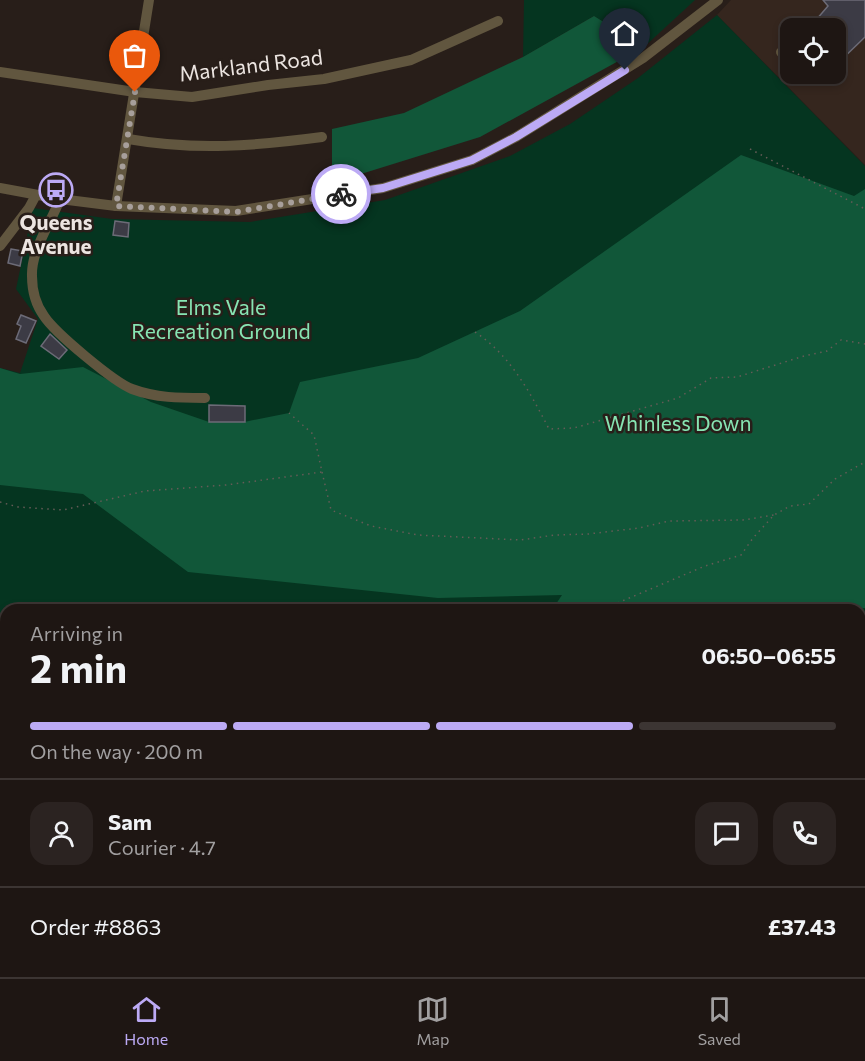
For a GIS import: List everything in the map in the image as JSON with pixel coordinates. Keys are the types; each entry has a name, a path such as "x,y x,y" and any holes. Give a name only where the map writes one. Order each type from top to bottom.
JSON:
{"street":[{"path":"116,206 149,0"},
{"path":"0,188 116,206 236,212 383,188 472,160 516,137 643,58 718,0"},
{"name":"Markland Road","path":"0,72 135,92 192,97 324,79 411,60 498,21"},
{"path":"128,139 156,144 223,147 322,137"},
{"path":"0,246 36,195"},
{"path":"60,199 36,252 32,269 32,285 43,314 51,326 119,382 131,389 168,398 205,398"}],"path":[{"path":"750,148 865,209"},
{"path":"475,332 488,340 508,361 532,397 549,429 574,428 678,398 711,378 737,377 827,351 841,340 865,344"},
{"path":"289,413 314,435 331,510 371,525 418,535 520,540 639,528 669,521 743,520 774,515"},
{"path":"615,604 705,566 741,555 774,515 790,506 808,504 835,479 865,462"},
{"path":"0,502 18,507 63,510 145,491 226,485 322,472"}],"shaded area":[{"path":"731,0 865,0 865,165 785,84 846,84 846,18 780,18 780,79 717,15"}],"green space":[{"path":"524,0 695,0 644,47 594,16 523,57"},
{"name":"Whinless Down","path":"717,15 780,79 780,84 785,84 865,166 865,604 0,604 0,368 20,373 38,319 16,289 33,208 112,219 250,222 385,200 510,156 570,124 638,78"},
{"path":"594,16 644,47 480,137 332,183 332,129 404,113 523,57"},
{"name":"Whinless Down","path":"741,155 854,196 865,189 865,604 556,604 562,595 438,598 188,572 83,494 0,485 0,368 20,374 83,367 151,402 209,422 244,422 289,413 300,382 418,358 520,311"}],"building":[{"path":"823,0 865,0 865,37 846,55 846,18 818,18 828,6"},
{"path":"115,221 129,223 128,237 113,235"},
{"path":"11,249 23,251 20,266 8,263"},
{"path":"21,315 36,321 26,343 16,339 21,326 17,324"},
{"path":"50,334 67,350 59,359 41,346"},
{"path":"209,405 245,406 245,422 209,422"}],"way so far":[{"path":"135,92 116,206 236,212 341,194"}],"place":[{"name":"Queens Avenue","path":"56,190"}],"route":[{"path":"341,194 383,188 472,160 516,137 625,70"}],"park label":[{"name":"Elms Vale Recreation Ground","path":"221,320"}]}
